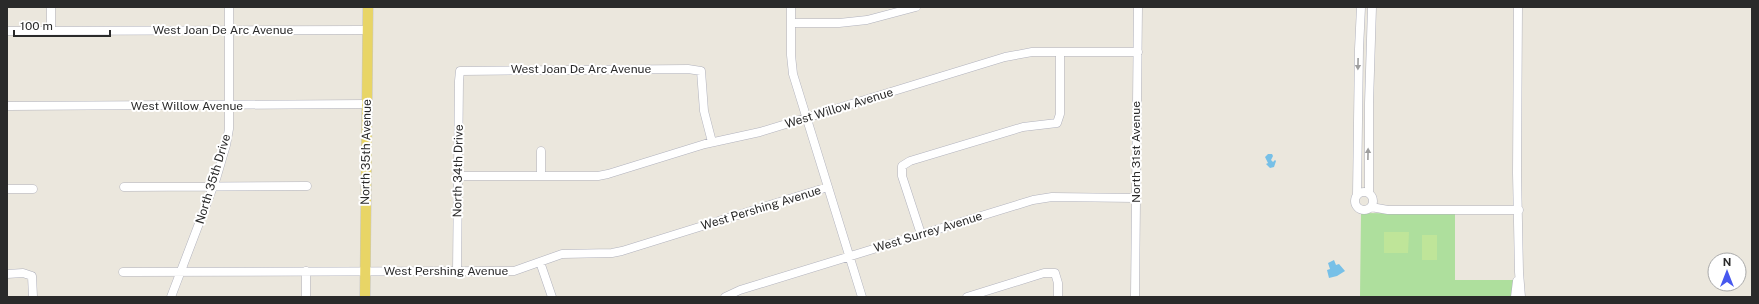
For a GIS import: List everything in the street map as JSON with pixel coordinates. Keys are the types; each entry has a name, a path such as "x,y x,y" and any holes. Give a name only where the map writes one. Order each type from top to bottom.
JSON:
{"main road":[{"name":"North 35th Avenue","path":"365,297 368,7"}],"street":[{"path":"50,31 51,7"},
{"name":"North 35th Drive","path":"171,297 213,186 226,145 229,129 228,7"},
{"path":"791,7 791,55 793,74 862,297"},
{"path":"791,23 839,23 867,20 916,7"},
{"name":"North 31st Avenue","path":"1135,297 1138,7"},
{"path":"1361,7 1358,49 1357,194 1355,201 1358,207 1364,210 1371,207 1388,210 1519,210"},
{"path":"1371,207 1373,198 1369,193 1369,103 1372,7"},
{"path":"1518,7 1518,177 1519,272 1521,297"},
{"name":"West Joan De Arc Avenue","path":"7,31 368,30"},
{"name":"West Willow Avenue","path":"458,176 598,176 712,142 753,134 1005,57 1032,52 1138,52"},
{"path":"921,234 902,176 902,166 910,161 1023,127 1057,124 1060,114 1060,52"},
{"name":"West Joan De Arc Avenue","path":"460,71 688,69 701,71 704,111 712,142"},
{"name":"North 34th Drive","path":"457,272 460,71"},
{"name":"West Willow Avenue","path":"7,106 229,106 367,104"},
{"path":"541,151 541,176"},
{"path":"124,187 307,186"},
{"name":"West Pershing Avenue","path":"123,272 514,271 562,254 612,254 828,187"},
{"path":"7,189 33,189"},
{"path":"1357,194 1363,192 1369,193"},
{"name":"West Surrey Avenue","path":"725,297 740,290 1042,198 1136,198"},
{"path":"540,262 552,297"},
{"path":"306,271 306,297"},
{"path":"1515,297 1519,272"},
{"path":"7,274 23,273 32,276 33,297"},
{"path":"967,297 1044,273 1055,273 1058,283 1058,297"}],"green space":[{"path":"1361,213 1455,214 1455,280 1515,280 1512,297 1360,297"},
{"path":"1384,232 1409,232 1408,253 1384,253"},
{"path":"1422,235 1437,235 1437,260 1422,260"}],"water":[{"path":"1268,154 1272,154 1273,156 1271,160 1273,162 1275,160 1276,161 1274,167 1270,168 1266,164 1268,163 1265,157"},
{"path":"1334,260 1336,265 1339,264 1345,271 1337,276 1329,278 1327,270 1330,269 1328,263"}]}
